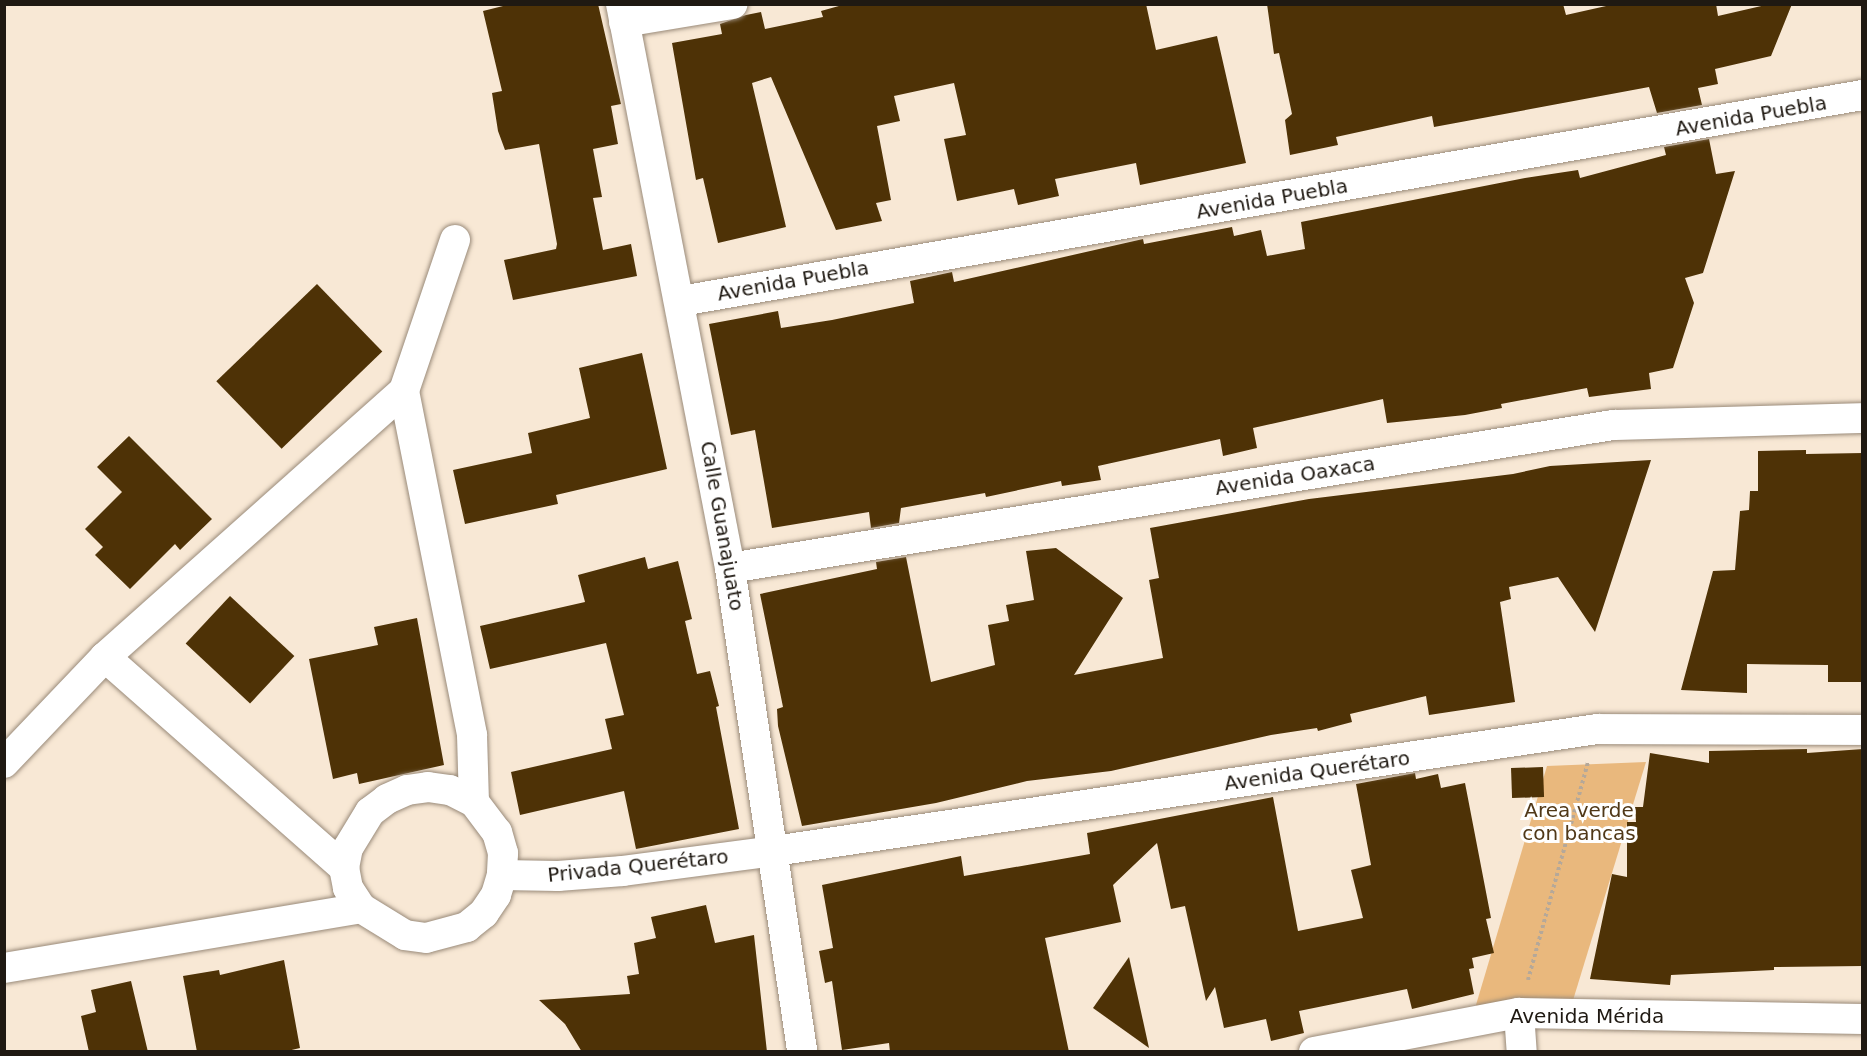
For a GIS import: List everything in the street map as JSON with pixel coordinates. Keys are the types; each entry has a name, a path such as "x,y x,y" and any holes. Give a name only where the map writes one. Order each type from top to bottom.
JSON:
{"street":[{"path":"622,14 733,4"},
{"name":"Calle Guanajuato","path":"622,14 681,301 730,568 802,1052"},
{"name":"Avenida Puebla","path":"681,301 1863,95"},
{"path":"4,763 105,657 404,391 455,240"},
{"path":"404,391 472,735 474,802"},
{"name":"Avenida Oaxaca","path":"730,568 1613,425 1863,418"},
{"path":"105,657 345,868"},
{"name":"Avenida Querétaro","path":"774,852 1597,729 1863,730"},
{"path":"428,787 450,790 474,802 497,832 502,874 496,895 484,913 467,927 447,935 426,938 405,935 361,908 348,888 345,868 348,848 370,812 387,798 407,790 428,787"},
{"name":"Privada Querétaro","path":"502,874 558,876 623,871 774,852"},
{"path":"4,968 361,908"},
{"path":"1519,1013 1522,1052"},
{"name":"Avenida Mérida","path":"1314,1052 1519,1013 1863,1019"}],"path":[{"path":"1519,1013 1597,729"}],"green space":[{"name":"Area verde con bancas","path":"1646,762 1570,1010 1473,1015 1547,766"}],"building":[{"path":"511,4 598,4 621,104 611,106 618,144 593,149 602,197 593,198 603,250 631,244 637,276 513,300 504,260 556,249 557,244 539,144 505,150 498,131 492,93 502,91 483,11"},
{"path":"846,4 1146,4 1156,50 1217,36 1246,163 1140,185 1136,163 1055,179 1059,196 1018,205 1014,189 957,201 944,139 966,135 954,83 894,96 900,121 877,126 891,200 876,203 882,221 836,230 771,77 752,83 786,227 718,243 703,178 696,180 672,43 722,34 720,24 746,15 761,12 765,29 823,17 821,11"},
{"path":"1267,4 1563,4 1566,15 1615,4 1716,4 1718,16 1770,4 1792,4 1771,56 1715,69 1718,84 1698,88 1702,105 1657,113 1649,87 1434,127 1432,116 1336,137 1338,145 1290,155 1285,120 1292,114 1279,53 1274,54"},
{"path":"1709,139 1716,174 1735,171 1703,273 1685,278 1694,303 1673,368 1649,373 1651,389 1589,397 1587,388 1501,404 1502,408 1465,415 1387,423 1383,399 1253,428 1257,448 1223,456 1220,439 1098,466 1101,480 1062,486 1061,481 986,497 985,493 901,508 899,523 871,528 869,512 772,528 755,430 731,435 709,324 778,311 781,328 832,320 914,303 910,281 952,272 954,282 1143,239 1144,244 1232,227 1234,236 1261,230 1267,256 1305,249 1301,222 1525,178 1578,170 1580,178 1666,155 1664,147"},
{"path":"317,284 382,352 282,449 216,381"},
{"path":"642,353 667,469 556,495 558,504 465,524 453,470 532,453 528,433 590,418 579,368"},
{"path":"129,436 212,519 180,550 175,544 130,589 95,555 103,547 85,529 122,492 97,467"},
{"path":"1806,450 1806,454 1863,453 1863,682 1828,682 1828,665 1747,664 1747,693 1681,690 1713,571 1735,570 1740,511 1749,510 1750,491 1758,491 1758,451"},
{"path":"1651,460 1595,632 1558,577 1509,587 1511,599 1500,602 1515,702 1429,715 1426,696 1350,714 1352,722 1318,731 1317,728 1271,735 1111,771 1027,781 936,803 802,826 778,726 777,709 783,707 760,594 877,569 876,562 906,557 931,682 995,665 988,625 1009,621 1006,605 1034,600 1026,551 1056,548 1123,598 1074,675 1163,658 1149,580 1159,578 1150,528 1309,499 1513,474 1550,466"},
{"path":"645,557 648,569 678,561 692,619 685,621 697,674 710,671 719,706 716,707 739,829 636,849 624,791 520,815 511,772 612,749 605,719 624,715 606,643 490,669 480,626 585,602 578,575"},
{"path":"230,596 294,656 250,704 186,644"},
{"path":"417,618 444,765 359,784 357,773 333,779 309,659 378,645 374,627"},
{"path":"1807,749 1807,753 1863,749 1863,966 1774,967 1774,970 1671,975 1670,985 1590,979 1612,874 1627,877 1627,822 1636,822 1635,807 1643,807 1650,753 1709,763 1709,751"},
{"path":"1543,767 1544,797 1512,798 1511,768"},
{"path":"1415,773 1416,779 1438,774 1441,788 1465,783 1491,918 1486,919 1494,953 1472,958 1474,968 1469,969 1474,994 1412,1009 1407,989 1299,1011 1304,1033 1271,1041 1266,1019 1224,1028 1215,987 1206,1001 1185,906 1171,909 1157,843 1113,885 1121,922 1045,938 1069,1052 890,1052 889,1043 842,1050 832,981 825,983 819,951 833,948 822,885 961,856 964,876 1090,854 1087,833 1273,797 1298,931 1363,918 1351,870 1371,865 1356,784"},
{"path":"706,905 715,943 754,935 767,1052 582,1052 565,1024 539,1000 630,994 627,976 639,974 634,943 656,938 651,917"},
{"path":"1129,957 1149,1048 1093,1008"},
{"path":"284,960 300,1048 283,1052 197,1052 183,976 219,970 220,975"},
{"path":"131,981 148,1052 89,1052 81,1016 96,1012 91,990"}]}
